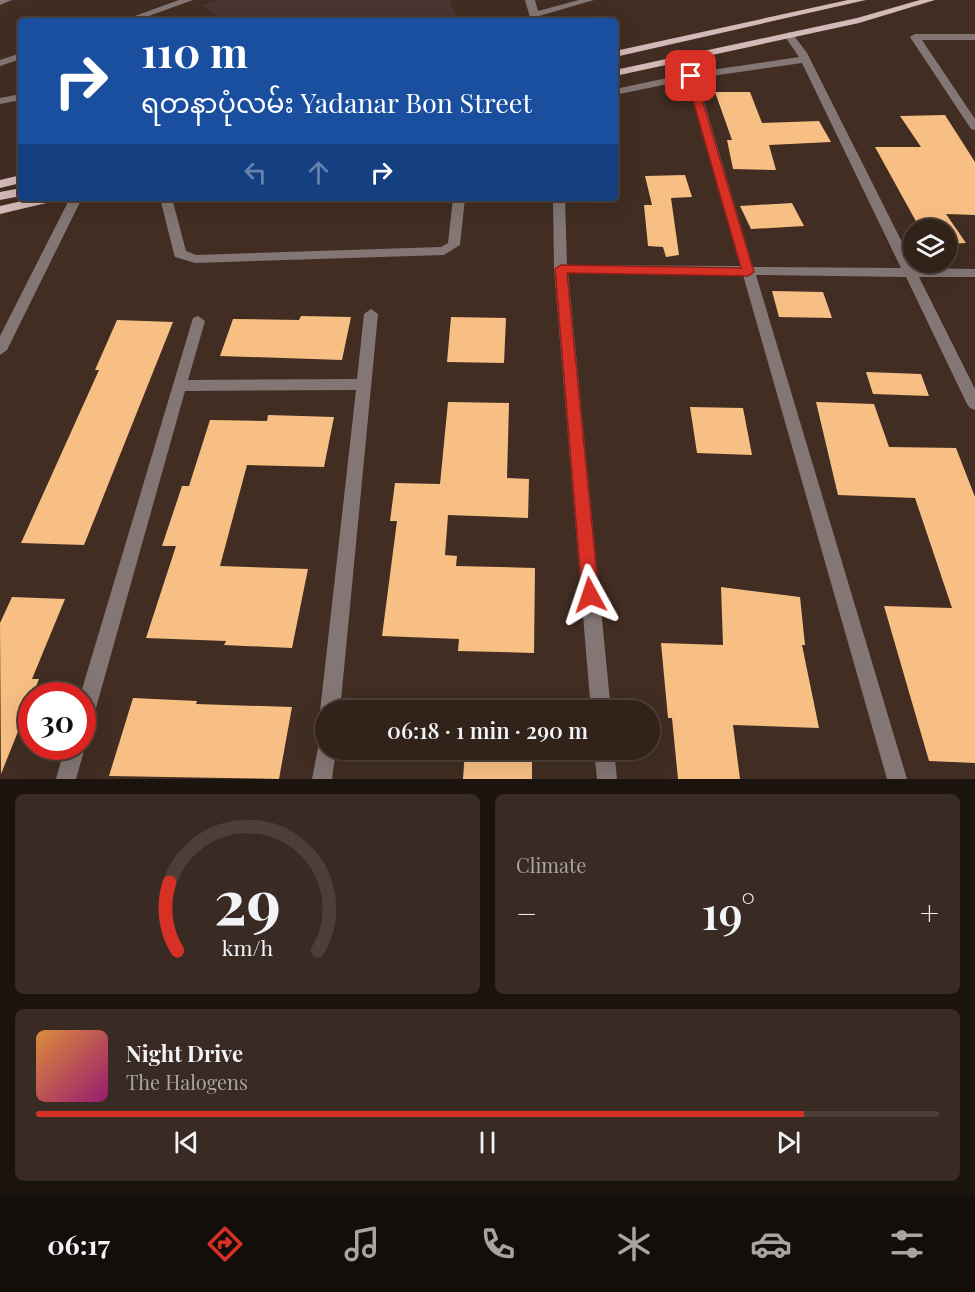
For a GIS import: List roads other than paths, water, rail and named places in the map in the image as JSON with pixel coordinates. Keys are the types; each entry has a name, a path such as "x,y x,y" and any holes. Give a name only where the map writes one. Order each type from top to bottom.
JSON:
{"main road":[{"path":"618,53 861,0"},
{"path":"618,72 859,20 930,0"},
{"path":"0,184 18,180"},
{"path":"0,196 18,193"},
{"path":"0,210 38,201"}],"street":[{"path":"0,2 7,0"},
{"path":"144,18 188,0"},
{"path":"530,0 535,18 588,0"},
{"path":"789,35 805,59 903,259"},
{"path":"975,37 915,37 975,127"},
{"path":"0,63 18,57"},
{"path":"618,91 691,76 805,59"},
{"path":"691,76 897,779"},
{"path":"0,101 18,98"},
{"path":"0,350 74,201"},
{"path":"166,201 180,254 195,259 444,251 454,245 459,201"},
{"path":"559,201 561,269 600,700"},
{"path":"561,269 903,273"},
{"path":"910,273 975,404"},
{"path":"957,273 975,273"},
{"path":"331,700 371,314"},
{"path":"94,682 198,321"},
{"path":"179,386 364,384"},
{"path":"66,779 71,760"},
{"path":"322,779 325,760"},
{"path":"605,760 607,779"}]}
